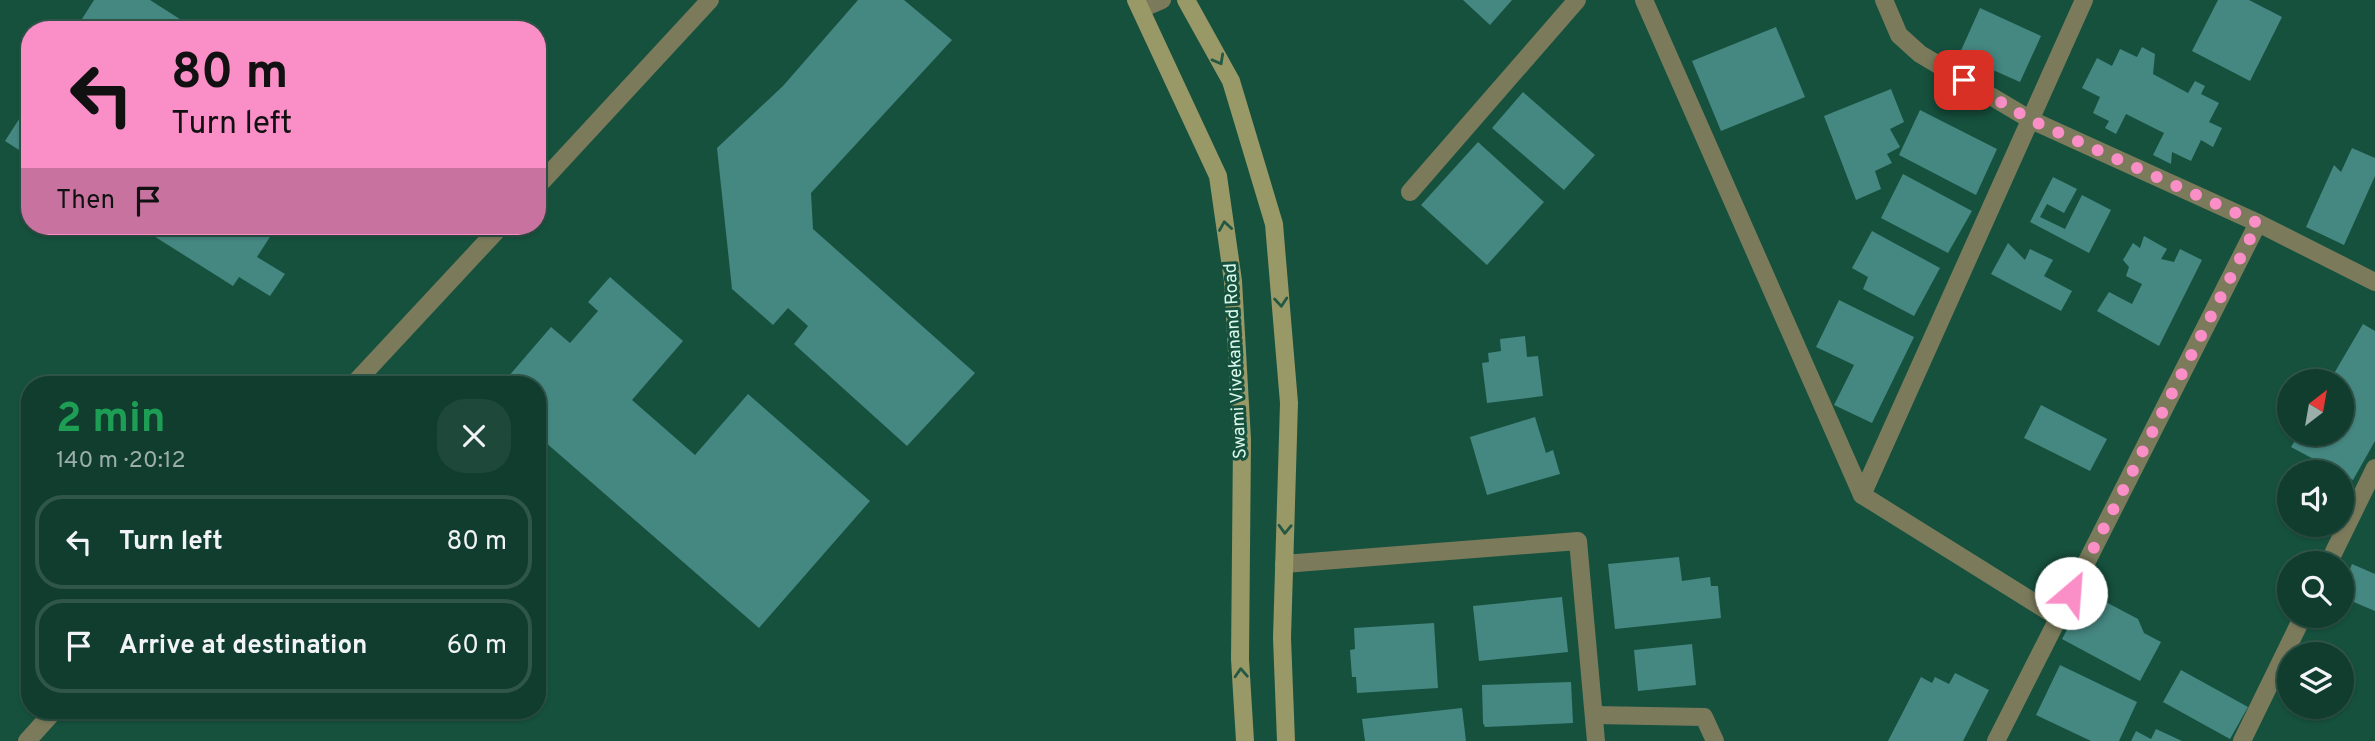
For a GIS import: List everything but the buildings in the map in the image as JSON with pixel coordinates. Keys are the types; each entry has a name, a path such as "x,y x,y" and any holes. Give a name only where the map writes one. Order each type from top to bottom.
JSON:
{"main road":[{"path":"1186,0 1231,81 1274,224 1289,403 1282,638 1286,741"},
{"name":"Swami Vivekanand Road","path":"1138,4 1218,176 1233,281 1242,440 1240,659 1245,741"}],"street":[{"path":"546,177 710,0"},
{"path":"1138,4 1162,0"},
{"path":"1410,192 1577,0"},
{"path":"1644,0 1863,495 2059,618"},
{"path":"1884,0 1899,36 1920,54 2031,120 2258,223 2375,282"},
{"path":"1863,495 2084,0"},
{"path":"1996,741 2258,223"},
{"path":"361,376 493,235"},
{"path":"2334,551 2375,468"},
{"path":"1284,564 1578,541 1597,741"},
{"path":"2242,741 2297,628"},
{"path":"1594,715 1704,717 1716,741"},
{"path":"27,741 47,719"}],"route":[{"path":"1964,80 2031,120 2258,223 2071,593"}]}
